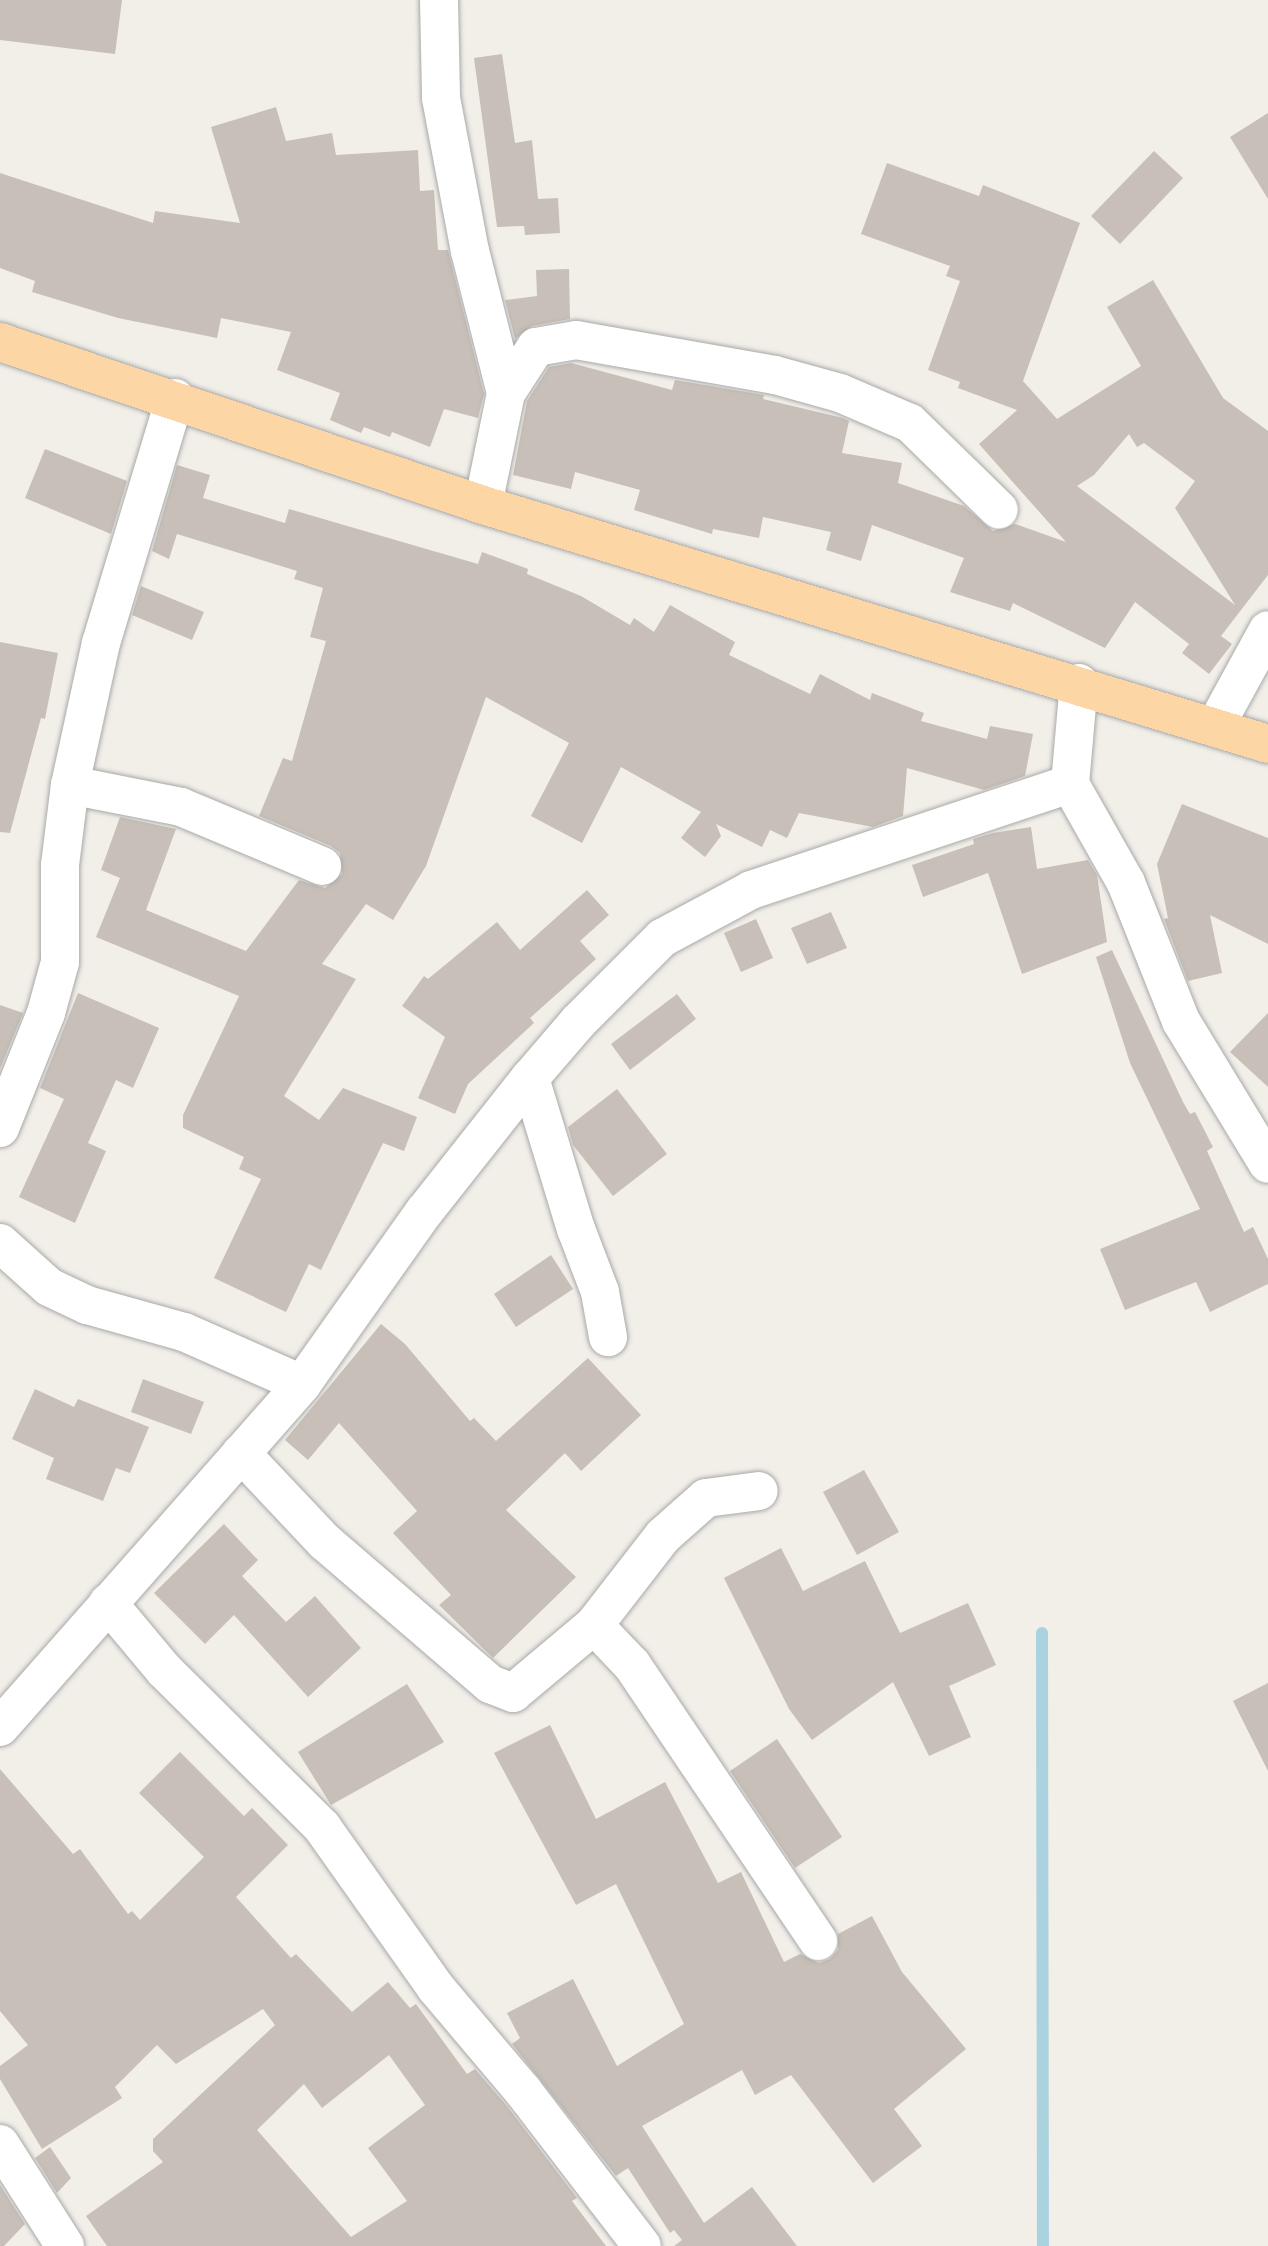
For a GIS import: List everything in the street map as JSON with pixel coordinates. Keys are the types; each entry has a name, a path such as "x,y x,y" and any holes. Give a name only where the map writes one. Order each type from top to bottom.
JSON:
{"main road":[{"path":"0,342 176,398 483,505 1079,683 1216,725 1268,744"}],"street":[{"path":"439,0 441,98 470,251 506,393"},
{"path":"483,505 506,393 536,348 576,340 775,375 840,393 910,423 999,510"},
{"path":"0,1128 46,1013 60,962 60,865 71,785 101,643 176,398"},
{"path":"1216,725 1268,630"},
{"path":"1079,683 1070,784 1126,883 1181,1021 1268,1164"},
{"path":"0,1727 302,1384 424,1212 530,1078 578,1022 662,938 751,890 1070,784"},
{"path":"71,785 181,807 322,866"},
{"path":"530,1078 600,1292 608,1337"},
{"path":"0,1242 49,1287 87,1304 184,1332 302,1384"},
{"path":"241,1453 325,1542 490,1684 513,1693 594,1625 663,1536 705,1498 759,1491"},
{"path":"108,1603 164,1670 322,1827 436,1988 523,2091 642,2246"},
{"path":"594,1625 632,1665 818,1941"},
{"path":"0,2144 60,2244"}],"building":[{"path":"0,0 122,0 115,54 0,40"},
{"path":"502,54 515,143 532,140 538,199 558,198 560,233 525,235 524,226 497,227 474,58"},
{"path":"276,107 286,141 332,133 336,155 418,150 420,191 434,190 438,250 448,250 484,394 478,418 444,409 430,447 392,432 390,437 364,427 361,433 330,420 340,393 277,370 291,332 221,318 217,338 118,318 32,292 35,281 0,268 0,173 153,223 155,211 240,223 211,127"},
{"path":"1268,113 1268,199 1230,137"},
{"path":"1154,151 1183,178 1120,244 1091,216"},
{"path":"887,163 979,196 983,185 1080,223 1023,381 1057,419 1141,366 1107,307 1153,280 1223,398 1268,431 1268,575 1221,636 1232,644 1209,674 1182,653 1189,644 1135,602 1105,648 1013,603 1010,611 950,592 964,558 872,525 861,561 826,550 831,532 763,517 759,538 713,529 712,534 634,510 640,490 575,472 571,489 513,475 527,401 549,367 571,363 672,390 675,380 764,395 763,399 843,418 849,421 842,453 902,463 898,483 964,506 993,531 1015,524 1066,542 979,444 1017,410 958,388 960,382 928,370 960,281 946,276 950,266 861,234","holes":["1129,434 1137,447 1144,443 1195,481 1175,508 1235,605 1077,486 1094,475"]},
{"path":"569,269 570,319 532,326 515,339 505,300 537,296 536,270"},
{"path":"45,449 127,481 111,534 25,498"},
{"path":"177,465 210,475 203,498 285,523 289,509 478,564 482,552 528,569 527,574 581,596 630,625 634,618 654,632 670,605 735,642 729,655 810,694 820,674 870,700 872,693 924,713 921,721 987,739 990,726 1033,734 1025,776 984,790 907,768 903,816 873,827 799,813 787,838 770,830 762,847 716,824 721,836 705,857 681,838 701,812 621,767 582,843 531,816 569,743 486,697 426,866 393,920 366,904 322,964 356,979 284,1096 319,1120 343,1088 417,1117 404,1151 383,1143 321,1270 309,1264 286,1312 214,1278 261,1179 239,1169 244,1157 183,1128 183,1115 239,996 96,937 120,878 101,870 120,817 176,829 146,910 246,951 299,880 325,888 342,874 340,853 331,846 259,816 283,758 292,761 326,641 310,637 323,588 294,579 297,571 177,534 169,559 152,551"},
{"path":"141,586 204,612 192,640 132,615"},
{"path":"0,642 58,653 45,719 41,718 10,833 0,832"},
{"path":"1182,804 1268,838 1268,944 1210,915 1222,973 1188,981 1164,919 1168,918 1157,864"},
{"path":"1031,827 1037,869 1088,860 1097,875 1107,942 1022,974 988,873 923,897 912,865 974,844 973,839"},
{"path":"587,890 609,915 580,941 596,959 530,1018 534,1023 468,1084 455,1114 418,1098 445,1037 402,1006 424,976 428,979 497,922 520,950"},
{"path":"831,912 847,948 807,964 791,928"},
{"path":"756,919 773,958 741,972 724,933"},
{"path":"1112,950 1183,1102 1190,1114 1195,1112 1213,1147 1207,1151 1244,1232 1253,1227 1268,1259 1268,1284 1210,1312 1196,1282 1125,1310 1100,1249 1200,1209 1130,1063 1096,957"},
{"path":"78,993 159,1028 133,1088 116,1080 88,1143 106,1151 75,1223 19,1197 64,1099 40,1088"},
{"path":"677,994 696,1019 630,1070 611,1044"},
{"path":"0,1005 23,1013 0,1069"},
{"path":"1268,1013 1268,1087 1230,1052"},
{"path":"617,1089 667,1154 613,1196 573,1145 568,1127"},
{"path":"551,1255 573,1289 516,1327 494,1294"},
{"path":"381,1324 405,1344 470,1421 474,1418 496,1441 588,1358 641,1415 581,1471 565,1453 506,1510 576,1577 493,1658 439,1605 451,1595 393,1533 417,1511 339,1423 308,1460 285,1440"},
{"path":"143,1379 204,1402 191,1434 131,1412"},
{"path":"35,1389 74,1407 78,1399 149,1427 130,1473 116,1468 103,1501 46,1479 54,1458 12,1439"},
{"path":"864,1470 899,1532 857,1555 823,1492"},
{"path":"224,1524 258,1560 242,1576 286,1622 315,1596 361,1648 308,1697 234,1615 205,1644 154,1593"},
{"path":"781,1548 803,1591 865,1561 900,1633 968,1603 996,1665 949,1686 971,1737 929,1756 893,1682 812,1740 789,1709 724,1578"},
{"path":"1268,1683 1268,1771 1233,1701"},
{"path":"407,1684 444,1742 331,1805 298,1752"},
{"path":"550,1725 596,1819 665,1782 718,1883 741,1872 784,1962 800,1954 819,1963 830,1959 838,1950 838,1934 872,1916 902,1972 966,2049 894,2109 922,2146 873,2183 791,2075 755,2095 742,2070 642,2126 704,2223 752,2187 797,2246 674,2246 682,2240 674,2230 670,2233 628,2168 616,2176 512,2044 520,2038 507,2013 573,1979 617,2066 684,2024 616,1884 576,1905 494,1753"},
{"path":"777,1739 842,1837 795,1868 730,1771"},
{"path":"180,1752 244,1816 252,1808 288,1845 236,1897 291,1958 296,1954 352,2012 388,1982 410,2008 416,2004 467,2074 475,2069 506,2105 577,2198 572,2201 606,2246 107,2246 86,2216 163,2162 153,2151 153,2139 275,2025 263,2009 176,2064 157,2045 115,2087 122,2098 42,2149 0,2079 0,2066 28,2045 0,2011 0,1769 73,1854 80,1849 128,1914 132,1911 140,1920 204,1857 139,1793","holes":["389,2055 425,2105 368,2148 407,2201 351,2237 257,2130 304,2084 322,2108"]},
{"path":"50,2147 71,2178 57,2193 35,2158"},
{"path":"0,2185 25,2224 4,2246 0,2246"}],"waterway":[{"path":"1042,1633 1043,2246"}]}
